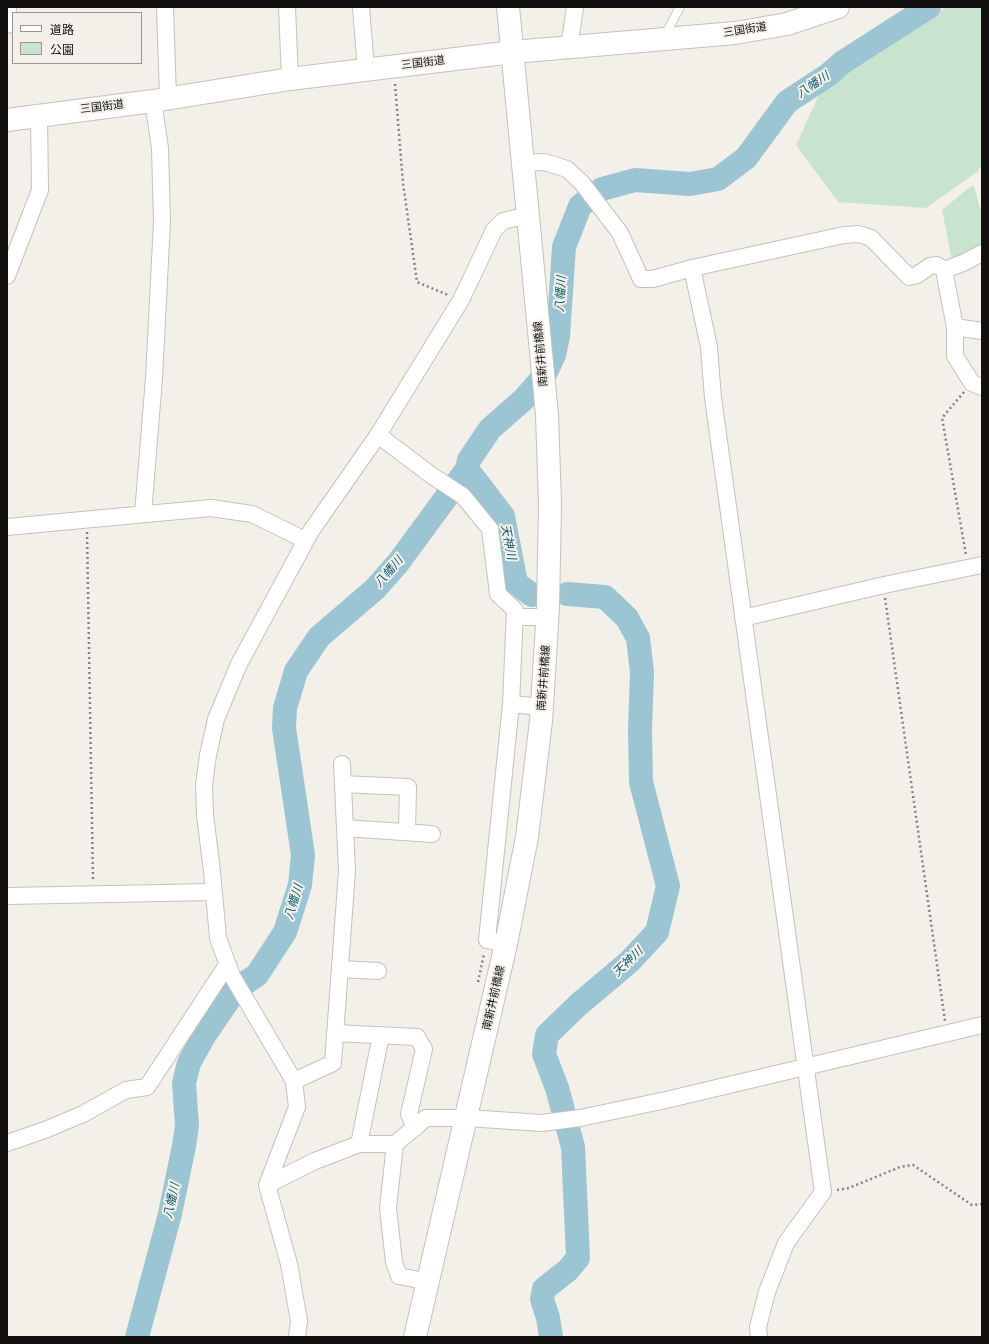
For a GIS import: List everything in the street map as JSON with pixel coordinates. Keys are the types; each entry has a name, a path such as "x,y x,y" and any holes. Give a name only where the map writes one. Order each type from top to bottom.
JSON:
{"main road":[{"name":"南新井前橋線","path":"415,1337 467,1118 506,944 526,837 542,707 548,617 550,504 547,415 508,7"},
{"name":"三国街道","path":"7,120 161,99 290,79 393,66 513,52 735,33 787,24 838,7"}],"street":[{"path":"7,27 8,7"},
{"path":"144,514 154,378 162,222 160,148 165,7"},
{"path":"286,7 290,79"},
{"path":"361,7 366,70"},
{"path":"569,48 576,7"},
{"path":"7,276 40,190 39,115"},
{"path":"523,163 544,162 567,169 582,183 620,233 641,279 653,280 692,268 844,235 859,234 871,238 909,277 917,275 930,266 938,265 944,270 954,327 955,356 977,385"},
{"path":"297,1337 299,1321 289,1264 267,1185 297,1107 294,1081 229,970 218,938 205,814 204,785 208,755 216,719 239,664 305,540 378,435 461,300 494,230 503,221 528,215"},
{"path":"944,270 963,263 982,253"},
{"path":"692,268 709,347 713,398 823,1192 786,1243 766,1292 758,1327 759,1337"},
{"path":"954,327 982,331"},
{"path":"378,435 430,475 463,496 490,528 498,594 514,610 515,617 511,704 487,940 506,944"},
{"path":"7,527 212,508 252,514 305,540"},
{"path":"743,618 884,585 975,566"},
{"path":"515,617 548,617"},
{"path":"511,704 542,707"},
{"path":"294,1081 333,1063 347,871 342,764"},
{"path":"343,784 408,787 407,832"},
{"path":"345,828 432,834"},
{"path":"7,896 213,892"},
{"path":"341,969 378,971"},
{"path":"7,1143 45,1130 83,1114 126,1090 147,1087 229,970"},
{"path":"267,1185 316,1161 359,1144 395,1144 426,1118 467,1118 542,1123 580,1118 666,1100 805,1065 982,1024"},
{"path":"335,1033 417,1037 424,1049 409,1114 415,1128"},
{"path":"359,1144 381,1035"},
{"path":"395,1144 388,1208 394,1262 399,1276 429,1282"}],"lane":[{"path":"663,39 680,7"}],"path":[{"path":"393,66 403,183 417,282 461,300"},
{"path":"975,566 942,418 977,385"},
{"path":"86,520 93,894"},
{"path":"884,585 947,1033"},
{"path":"823,1192 849,1188 900,1167 913,1165 972,1205 982,1204"}],"green space":[{"path":"945,7 982,7 982,165 977,172 926,208 838,202 796,145 822,88 876,47 934,18"},
{"path":"971,186 974,186 982,215 982,245 965,258 952,260 942,210"}],"waterway":[{"name":"八幡川","path":"137,1337 170,1214 184,1146 187,1126 184,1083 189,1063 204,1036 236,989 257,975 285,932 300,885 303,855 284,728 285,708 296,671 319,637 375,589 398,563 467,469 469,460 490,429 524,399 544,376 554,355 558,336 564,247 580,206 602,189 635,180 690,184 718,179 746,158 787,102 828,75 843,62 929,7"},
{"name":"天神川","path":"467,469 503,516 516,583 532,595"},
{"name":"天神川","path":"551,1337 548,1318 542,1299 544,1289 568,1270 578,1258 573,1147 557,1088 544,1054 547,1035 578,1005 629,962 657,932 668,886 641,782 640,730 642,672 638,638 627,618 605,597 567,594"}]}
